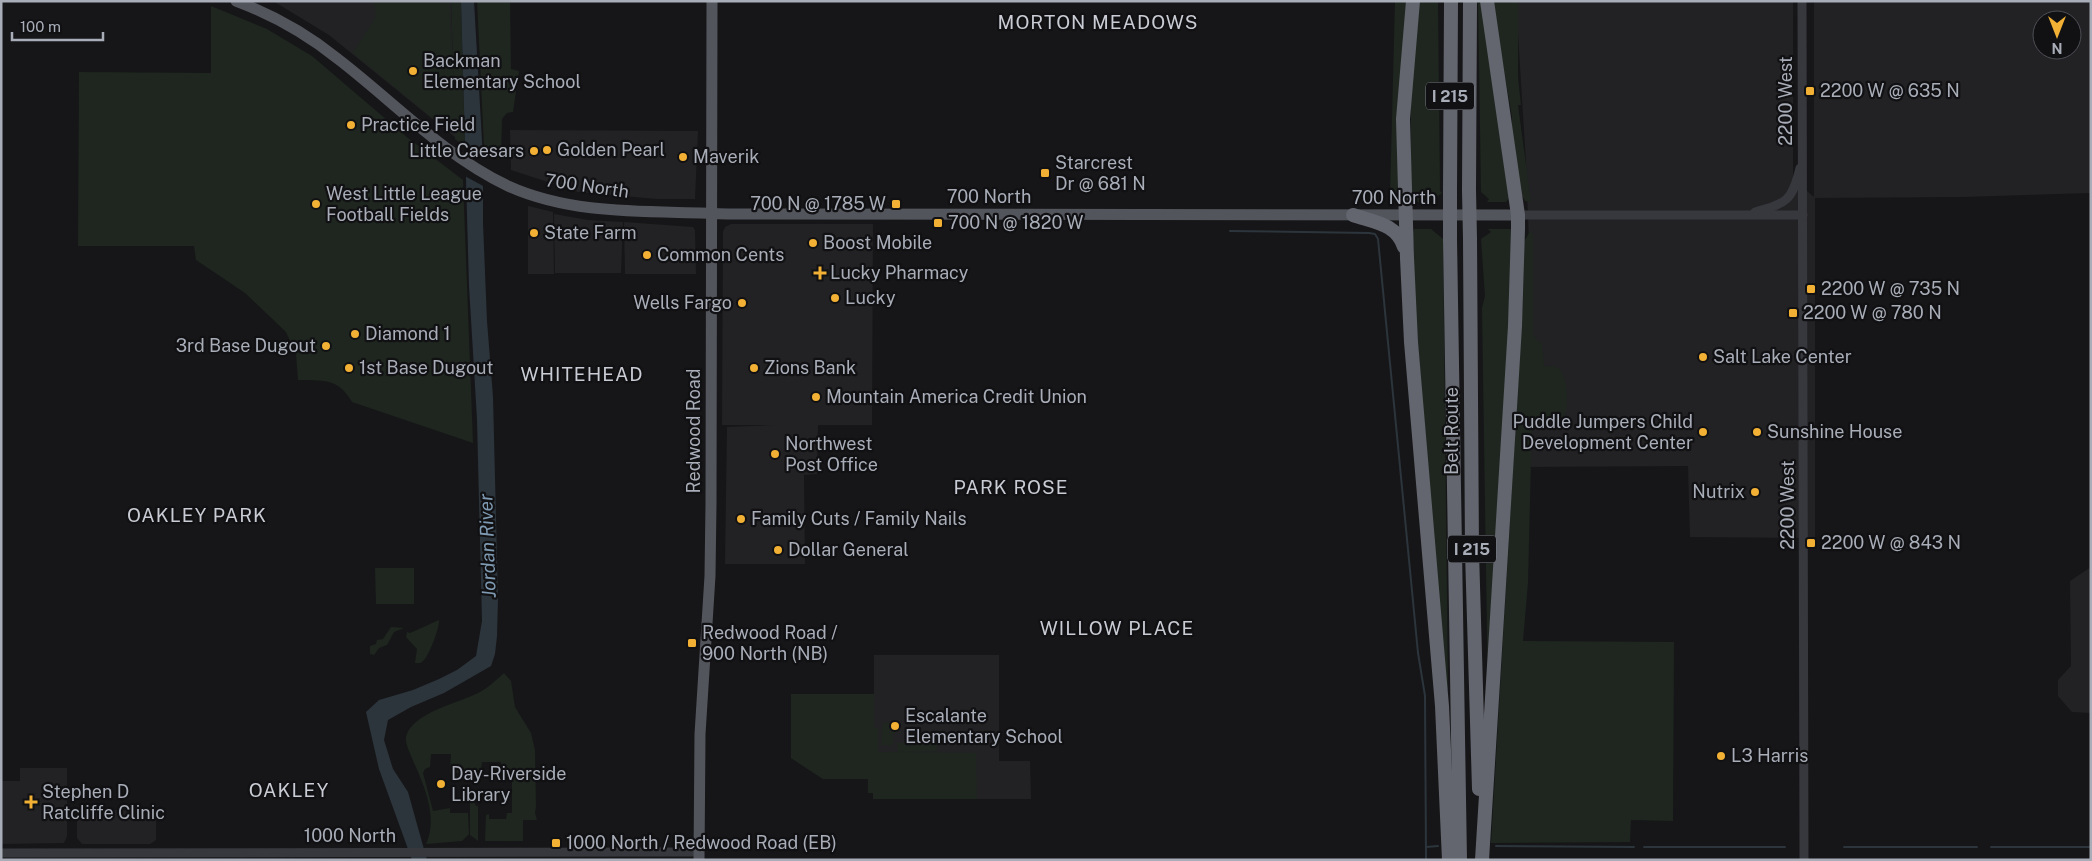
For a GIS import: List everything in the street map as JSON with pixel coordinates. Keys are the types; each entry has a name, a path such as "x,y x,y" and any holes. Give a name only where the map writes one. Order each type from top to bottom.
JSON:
{"highway":[{"path":"1413,1 1403,119 1407,258 1412,342 1442,706 1449,860"},
{"name":"Belt Route","path":"1450,1 1450,239 1460,860"},
{"name":"Belt Route","path":"1470,1 1469,190 1472,552 1482,860"},
{"path":"1482,860 1515,326 1518,215 1487,1"},
{"path":"1353,215 1388,226 1395,231 1400,237 1407,258"}],"main road":[{"name":"700 North","path":"236,1 280,21 326,50 462,160 490,176 532,195 571,205 712,214 1518,215"},
{"name":"Redwood Road","path":"699,856 700,734 710,576 712,1"}],"street":[{"name":"2200 West","path":"1802,1 1804,860"},
{"path":"1743,215 1779,206 1788,198 1795,188 1803,155"},
{"name":"700 North","path":"1518,215 1804,216"},
{"name":"1000 North","path":"1,853 430,853 699,856"}],"shaded area":[{"name":"Backman Elementary School","path":"273,1 451,1 456,138 329,35"},
{"name":"Backman Elementary School","path":"374,1 449,1 454,89 451,1 461,1 465,147 455,139 455,121 454,129 448,131 353,53 374,20 376,14"},
{"path":"477,1 510,1 511,69 519,71 513,112 507,113 502,119 501,159 488,158 484,146"},
{"path":"1395,1 1408,1 1398,113 1397,150 1400,184 1399,190 1392,201 1390,195"},
{"path":"1418,1 1438,1 1440,191 1442,193 1431,202 1411,202 1411,77"},
{"path":"1478,1 1482,1 1509,198 1506,202 1487,202 1489,199 1481,192"},
{"path":"1492,1 1518,1 1518,77 1521,105 1518,105 1531,202 1525,201 1520,193 1512,117"},
{"path":"1516,1 1793,1 1793,179 1814,197 1814,1 2091,1 2091,193 1963,197 1815,198 1815,538 1690,537 1688,466 1518,467 1532,322 1526,163"},
{"path":"211,6 267,29 312,56 408,138 463,180 473,443 352,402 347,394 335,384 322,381 298,380 296,354 286,332 245,293 196,260 194,246 78,246 79,72 211,73"},
{"path":"510,130 698,131 695,199 657,199 578,192 511,170"},
{"path":"528,206 553,212 554,274 528,274"},
{"path":"554,214 588,220 623,222 621,273 555,273"},
{"path":"624,222 693,227 695,230 696,274 625,274"},
{"path":"731,224 873,224 872,425 818,425 817,474 804,475 805,564 725,564 727,427 773,425 722,425 723,232 725,227"},
{"path":"1414,229 1431,229 1443,239 1448,689 1446,690 1412,276 1414,249 1411,238"},
{"path":"1488,229 1511,229 1513,253 1488,699 1482,308 1485,296 1481,239 1491,232"},
{"path":"1530,231 1533,234 1533,334 1542,344 1544,366 1557,367 1564,376 1567,391 1567,408 1563,419 1532,419 1528,583 1523,641 1674,642 1673,821 1631,820 1630,842 1491,843 1523,298 1524,242"},
{"path":"2091,567 2091,713 2072,712 2058,696 2058,680 2071,666 2070,581"},
{"path":"375,568 414,568 414,604 376,604"},
{"path":"439,620 436,635 428,654 422,662 415,663 417,649 406,637 407,632 410,633"},
{"path":"391,627 404,628 394,632 387,645 379,648 374,655 370,654 370,646 376,644 377,640 383,639"},
{"name":"Escalante Elementary School","path":"874,655 999,655 999,761 1030,761 1031,799 873,799 873,793 868,793 868,779 823,779 791,758 791,694 874,694"},
{"path":"504,673 511,681 515,707 531,733 535,750 535,813 537,820 523,820 523,841 485,841 486,815 489,814 489,819 506,819 507,813 512,813 512,769 501,768 501,762 482,762 481,770 467,773 450,773 451,754 431,754 430,767 425,769 423,773 433,811 450,808 450,813 468,813 469,834 462,841 426,844 431,824 429,803 407,747 406,737 410,728 417,721 438,709 480,692"},
{"path":"791,694 874,694 874,728 878,728 878,752 976,753 977,799 873,799 873,793 868,793 868,779 823,779 791,758"},
{"path":"883,723 897,723 897,733 893,733 893,745 881,745"},
{"path":"897,743 936,743 937,751 898,752"},
{"path":"20,768 67,768 67,836 64,843 1,844 1,781 20,781"},
{"path":"473,800 476,806 478,806 478,841 470,835 470,801"},
{"path":"77,809 156,811 156,840 150,844 82,844 77,838"}],"water":[{"name":"Jordan River","path":"461,1 474,1 483,158 483,223 487,321 493,397 498,599 497,636 495,654 491,666 444,693 411,707 388,720 384,740 393,769 408,792 427,860 412,860 379,769 366,712 379,700 413,690 439,679 457,670 476,656 482,621 477,419 469,286"}],"pier":[{"path":"463,145 485,159 485,187 463,175"}],"waterway":[{"path":"1230,231 1369,233 1375,234 1378,239 1418,653 1425,696 1426,860"},
{"path":"1426,847 1438,846"},
{"path":"1496,846 1634,847"},
{"path":"1644,847 1785,847"},
{"path":"1844,847 1977,847"},
{"path":"1991,847 2091,847"}],"place":[{"name":"Backman Elementary School","path":"413,71"},
{"name":"2200 W @ 635 N","path":"1810,91"},
{"name":"Practice Field","path":"351,125"},
{"name":"Golden Pearl","path":"547,150"},
{"name":"Little Caesars","path":"534,151"},
{"name":"Maverik","path":"683,157"},
{"name":"Starcrest Dr @ 681 N","path":"1045,173"},
{"name":"West Little League Football Fields","path":"316,204"},
{"name":"700 N @ 1785 W","path":"896,204"},
{"name":"700 N @ 1820 W","path":"938,223"},
{"name":"State Farm","path":"534,233"},
{"name":"Boost Mobile","path":"813,243"},
{"name":"Common Cents","path":"647,255"},
{"name":"Lucky Pharmacy","path":"820,273"},
{"name":"2200 W @ 735 N","path":"1811,289"},
{"name":"Lucky","path":"835,298"},
{"name":"Wells Fargo","path":"742,303"},
{"name":"2200 W @ 780 N","path":"1793,313"},
{"name":"Diamond 1","path":"355,334"},
{"name":"3rd Base Dugout","path":"326,346"},
{"name":"Salt Lake Center","path":"1703,357"},
{"name":"1st Base Dugout","path":"349,368"},
{"name":"Zions Bank","path":"754,368"},
{"name":"Mountain America Credit Union","path":"816,397"},
{"name":"Puddle Jumpers Child Development Center","path":"1703,432"},
{"name":"Sunshine House","path":"1757,432"},
{"name":"Northwest Post Office","path":"775,454"},
{"name":"Nutrix","path":"1755,492"},
{"name":"Family Cuts / Family Nails","path":"741,519"},
{"name":"2200 W @ 843 N","path":"1811,543"},
{"name":"Dollar General","path":"778,550"},
{"name":"Redwood Road / 900 North (NB)","path":"692,643"},
{"name":"Escalante Elementary School","path":"895,726"},
{"name":"L3 Harris","path":"1721,756"},
{"name":"Day-Riverside Library","path":"441,784"},
{"name":"Stephen D Ratcliffe Clinic","path":"31,802"},
{"name":"1000 North / Redwood Road (EB)","path":"556,843"}],"district":[{"name":"MORTON MEADOWS","path":"1098,22"},
{"name":"WHITEHEAD","path":"582,374"},
{"name":"PARK ROSE","path":"1011,487"},
{"name":"OAKLEY PARK","path":"197,515"},
{"name":"WILLOW PLACE","path":"1117,628"},
{"name":"OAKLEY","path":"289,790"}]}
